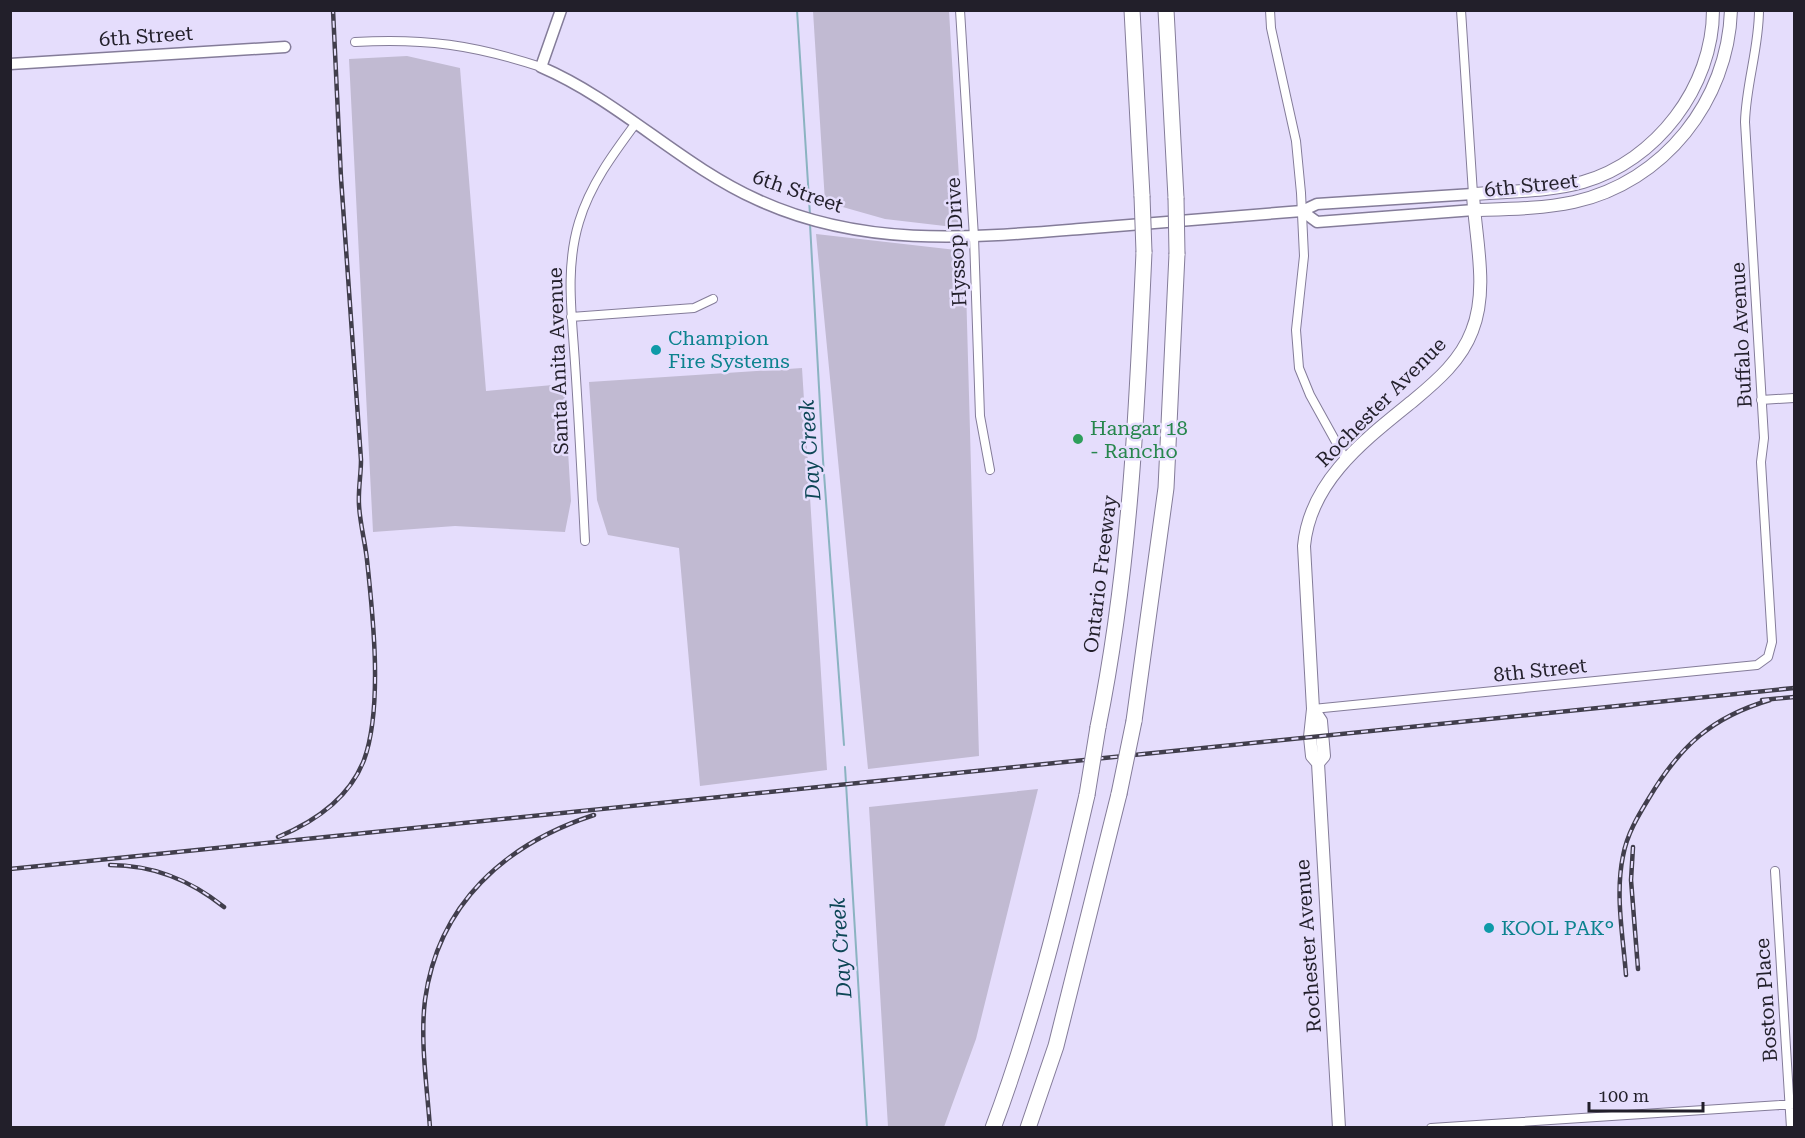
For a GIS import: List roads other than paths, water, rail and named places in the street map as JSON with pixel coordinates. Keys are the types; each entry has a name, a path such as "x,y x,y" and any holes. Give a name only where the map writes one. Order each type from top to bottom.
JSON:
{"highway":[{"name":"Ontario Freeway","path":"993,1128 1019,1058 1053,938 1087,795 1111,662 1131,494 1144,252 1132,10"},
{"path":"1028,1128 1056,1046 1119,794 1134,720 1166,488 1176,254 1176,198 1166,10"}],"main road":[{"name":"6th Street","path":"1473,194 1557,187 1583,182 1613,169 1641,151 1665,129 1692,91 1709,49 1713,10"},
{"name":"6th Street","path":"1474,210 1532,208 1575,202 1625,183 1658,161 1695,122 1712,92 1727,47 1731,10"},
{"name":"Rochester Avenue","path":"1339,1128 1318,763 1312,756 1310,737 1313,709 1306,531 1316,501 1346,460 1440,378 1465,347 1473,329 1479,291 1473,194"}],"street":[{"path":"542,67 561,10"},
{"name":"Hyssop Drive","path":"960,10 974,237 980,416 990,470"},
{"path":"1270,10 1271,28 1296,141 1302,211 1304,256 1297,308 1298,357 1310,395 1346,460"},
{"path":"1461,10 1473,194"},
{"name":"Buffalo Avenue","path":"1759,10 1758,34 1746,99 1745,122 1764,438 1761,462 1772,642 1768,657"},
{"name":"6th Street","path":"355,42 395,40 450,44 493,51 542,67 585,88 728,186 789,213 831,226 914,238 974,237 1302,211 1317,204 1473,194"},
{"name":"6th Street","path":"10,64 285,47"},
{"name":"Santa Anita Avenue","path":"585,541 570,269 579,222 598,178 636,123"},
{"name":"6th Street","path":"1302,211 1317,222 1474,210"},
{"path":"571,317 694,308 713,299"},
{"path":"1761,400 1794,398"},
{"name":"8th Street","path":"1313,709 1757,665 1768,657"},
{"name":"Boston Place","path":"1775,871 1792,1104 1791,1128"},
{"path":"1431,1128 1792,1104"}],"waterway":[{"name":"Day Creek","path":"797,10 810,215"},
{"name":"Day Creek","path":"810,224 823,460 844,745"},
{"name":"Day Creek","path":"845,767 867,1128"}],"railway":[{"path":"278,837 305,824 329,808 340,798 357,774 370,739 375,688 372,607 359,505 361,460 341,178 333,10"},
{"path":"10,869 1794,688"},
{"path":"1762,700 1794,697"},
{"path":"1626,975 1620,915 1621,870 1625,848 1637,818 1673,763 1699,736 1731,715 1770,700"},
{"path":"430,1128 424,1064 425,1000 432,966 444,935 461,907 481,882 505,861 562,827 594,815"},
{"path":"1633,847 1631,880 1638,969"},
{"path":"110,865 142,868 171,876 198,889 224,907"}],"place":[{"name":"Champion Fire Systems","path":"656,350"},
{"name":"Hangar 18 - Rancho","path":"1078,439"},
{"name":"KOOL PAK°","path":"1489,928"}]}
